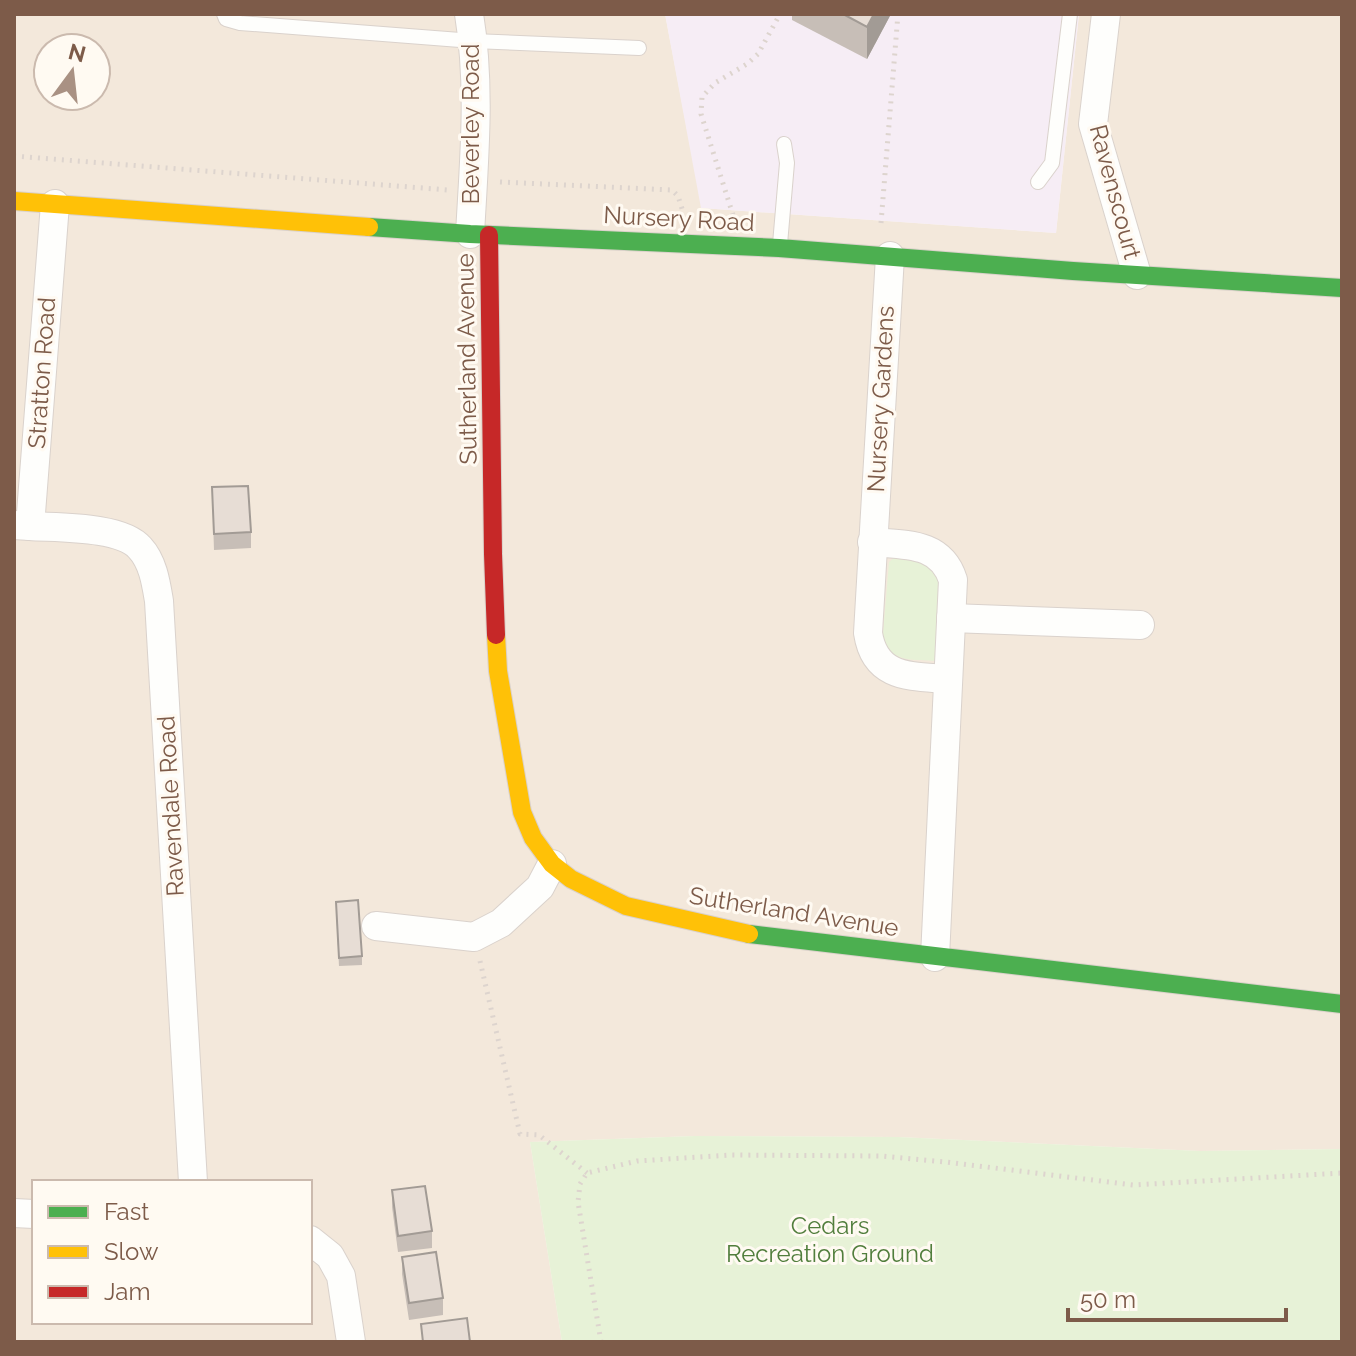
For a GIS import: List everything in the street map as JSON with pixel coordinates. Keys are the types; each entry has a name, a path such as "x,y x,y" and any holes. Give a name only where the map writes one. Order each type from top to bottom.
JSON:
{"street":[{"name":"Ravenscourt","path":"1106,14 1093,124 1137,275"},
{"name":"Beverley Road","path":"471,28 480,234"},
{"name":"Nursery Road","path":"14,201 480,234 779,248 1342,288"},
{"name":"Stratton Road","path":"22,526 55,204"},
{"name":"Sutherland Avenue","path":"480,234 498,671 522,812 533,838 552,864 571,879 626,906 735,932 1342,1004"},
{"name":"Nursery Gardens","path":"890,256 868,633 870,647 886,668 900,675 947,679"},
{"name":"Ravendale Road","path":"22,526 99,531 130,539 146,557 156,583 193,1180"},
{"path":"872,542 928,550 950,569 953,580 935,957"},
{"path":"951,618 1140,626"},
{"path":"376,926 474,937 501,923 540,887 552,864"},
{"path":"312,1242 330,1256 341,1276 351,1342"}],"lane":[{"path":"224,14 226,19 240,23 471,28 639,48"},
{"path":"1038,182 1052,163 1070,14"},
{"path":"779,248 787,163 784,144"}],"path":[{"path":"734,218 701,114 702,97 715,83 758,54 780,14"},
{"path":"880,228 898,14"},
{"path":"474,937 520,1134 539,1135 587,1173"},
{"path":"601,1342 578,1202 580,1184 587,1173 637,1161 731,1155 881,1156 1133,1185 1342,1173"}],"shaded area":[{"path":"14,14 665,14 702,208 1056,233 1079,14 1342,14 1342,1149 1200,1151 898,1137 695,1136 530,1142 562,1342 14,1342"},
{"path":"665,14 1079,14 1056,233 701,208"}],"green space":[{"path":"904,553 942,574 936,661 900,657 882,645 889,562"},
{"name":"Cedars Recreation Ground","path":"695,1136 898,1137 1200,1151 1342,1149 1342,1342 562,1342 530,1142"}],"building":[{"path":"843,14 874,14 867,27"},
{"path":"248,486 251,532 214,534 212,487"},
{"path":"358,900 362,956 339,958 336,902"},
{"path":"425,1186 432,1231 398,1236 392,1190"},
{"path":"436,1252 443,1298 409,1303 402,1257"},
{"path":"467,1318 470,1342 423,1342 421,1324"}],"traffic: fast":[{"path":"369,227 779,248 1342,288"},
{"path":"749,934 1342,1004"}],"traffic: slow":[{"path":"14,201 369,227"},
{"path":"496,635 498,671 522,812 533,838 552,864 571,879 626,906 749,934"}],"traffic: jam":[{"path":"489,235 496,635"}]}
